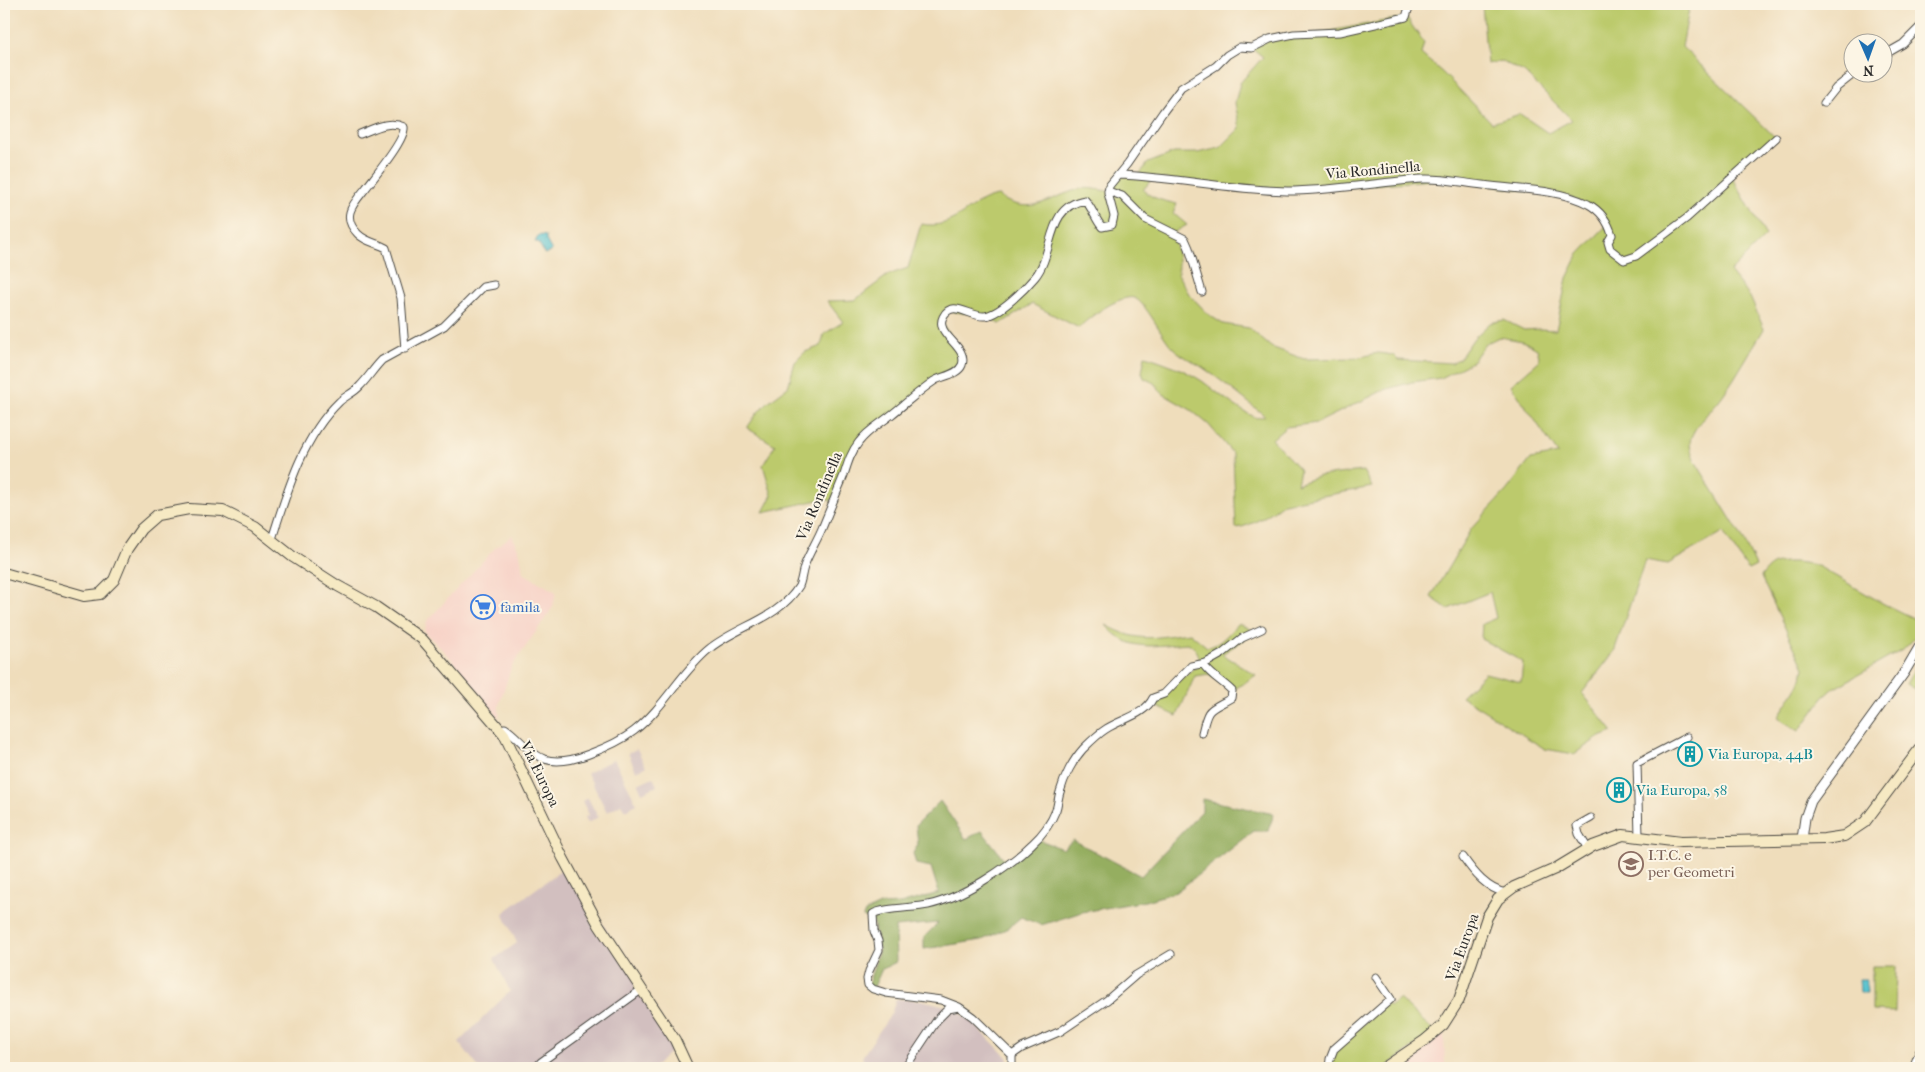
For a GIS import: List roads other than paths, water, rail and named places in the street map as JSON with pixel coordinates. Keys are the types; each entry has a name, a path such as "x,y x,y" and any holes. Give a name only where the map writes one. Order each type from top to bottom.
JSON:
{"main road":[{"name":"Via Europa","path":"4,573 84,596 100,594 114,580 128,549 141,529 157,516 189,509 223,511 255,527 293,557 338,586 376,607 422,639 504,734 563,858 599,925 675,1040 688,1068"},
{"name":"Via Europa","path":"1384,1068 1424,1041 1443,1025 1459,1000 1487,917 1498,899 1514,887 1555,869 1588,849 1623,835 1681,842 1802,840 1844,836 1866,822 1921,747"}],"street":[{"path":"1202,292 1185,239 1145,220 1122,196 1108,190 1109,186 1138,151 1181,88 1216,66 1227,54 1240,47 1252,48 1270,39 1294,34 1340,32 1406,17 1410,4"},
{"path":"1892,51 1904,44 1921,26"},
{"path":"1824,103 1844,82"},
{"path":"360,134 387,123 399,124 404,127 405,133 399,144 354,202 349,212 351,223 358,234 368,242 386,248 402,298 405,349"},
{"name":"Via Rondinella","path":"1118,175 1287,191 1363,186 1424,179 1447,179 1485,186 1543,191 1588,204 1601,213 1609,223 1612,235 1608,242 1610,249 1624,260 1636,256 1687,218 1776,138"},
{"name":"Via Rondinella","path":"500,729 505,728 513,733 526,748 544,759 567,760 604,748 635,730 663,702 702,655 712,647 758,622 790,598 800,584 805,563 822,529 849,456 857,444 868,432 930,384 960,369 963,363 962,354 942,328 943,317 948,311 957,308 977,316 986,316 1017,295 1037,275 1059,217 1068,207 1076,202 1085,200 1093,209 1097,222 1102,227 1112,225 1114,216 1110,206 1108,190"},
{"path":"272,539 297,469 309,442 322,422 340,401 351,395 382,360 444,326 483,287 494,285"},
{"path":"1012,1068 1012,1055 959,1007 941,1000 886,993 873,989 868,985 866,979 879,950 874,931 873,914 878,911 915,907 947,899 989,878 1014,860 1032,844 1052,820 1064,780 1083,750 1106,729 1142,710 1150,704 1153,698 1164,694 1191,666 1203,664 1222,654 1242,638 1262,629"},
{"path":"1802,840 1805,818 1811,801 1904,673 1921,644"},
{"path":"1202,733 1206,714 1212,707 1231,698 1232,691 1209,674 1203,664"},
{"path":"1639,836 1637,763 1687,737"},
{"path":"1588,849 1579,834 1577,826 1591,818"},
{"path":"1463,857 1470,867 1495,891 1506,893"},
{"path":"1012,1055 1022,1048 1061,1030 1108,1000 1136,975 1171,954"},
{"path":"1329,1068 1334,1048 1391,999 1376,977"},
{"path":"536,1068 541,1062 641,990"},
{"path":"905,1068 937,1020 948,1008 959,1007"},
{"path":"1913,1068 1921,1047"}],"water":[{"path":"539,235 546,236 552,251 545,254 538,242 535,242"},
{"path":"1859,979 1866,979 1867,993 1860,993"}],"place":[{"name":"famila","path":"483,607"},
{"name":"Via Europa, 44B","path":"1690,754"},
{"name":"Via Europa, 58","path":"1619,790"},
{"name":"I.T.C. e per Geometri","path":"1631,864"}]}
